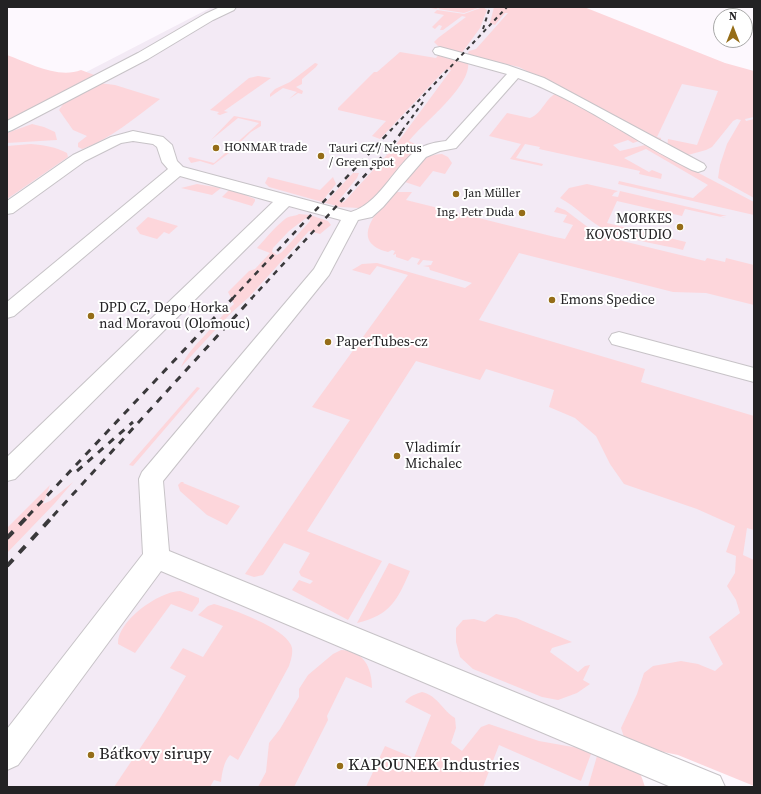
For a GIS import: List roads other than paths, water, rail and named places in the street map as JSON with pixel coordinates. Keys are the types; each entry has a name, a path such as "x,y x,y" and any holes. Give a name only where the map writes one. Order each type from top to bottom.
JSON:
{"lane":[{"path":"7,127 143,56 209,17 230,7"},
{"path":"440,51 493,64 516,72 561,92 674,156 698,167"},
{"path":"7,209 79,158 116,140 133,136 158,140 164,145 170,162 177,170 351,217 366,213 378,203 420,154 437,147 451,145 516,72"},
{"path":"7,312 177,170"},
{"path":"7,472 285,200"},
{"path":"7,754 156,557 151,479 322,271 351,217"},
{"path":"619,339 754,375"},
{"path":"156,557 346,634 403,660 709,787"}],"railway":[{"path":"483,29 490,7"},
{"path":"390,131 507,7"},
{"path":"402,131 423,102"},
{"path":"232,299 391,130"},
{"path":"251,299 391,147 403,130"},
{"path":"28,516 233,298"},
{"path":"53,516 252,298"},
{"path":"77,471 133,422"},
{"path":"7,538 29,515"},
{"path":"7,566 54,515"}],"place":[{"name":"HONMAR trade","path":"216,148"},
{"name":"Tauri CZ / Neptus / Green spot","path":"321,156"},
{"name":"Jan Müller","path":"456,194"},
{"name":"Ing. Petr Duda","path":"522,213"},
{"name":"MORKES KOVOSTUDIO","path":"680,227"},
{"name":"Emons Spedice","path":"552,300"},
{"name":"DPD CZ, Depo Horka nad Moravou (Olomouc)","path":"91,316"},
{"name":"PaperTubes-cz","path":"328,342"},
{"name":"Vladimír Michalec","path":"397,456"},
{"name":"Báťkovy sirupy","path":"91,755"},
{"name":"KAPOUNEK Industries","path":"340,766"}]}
